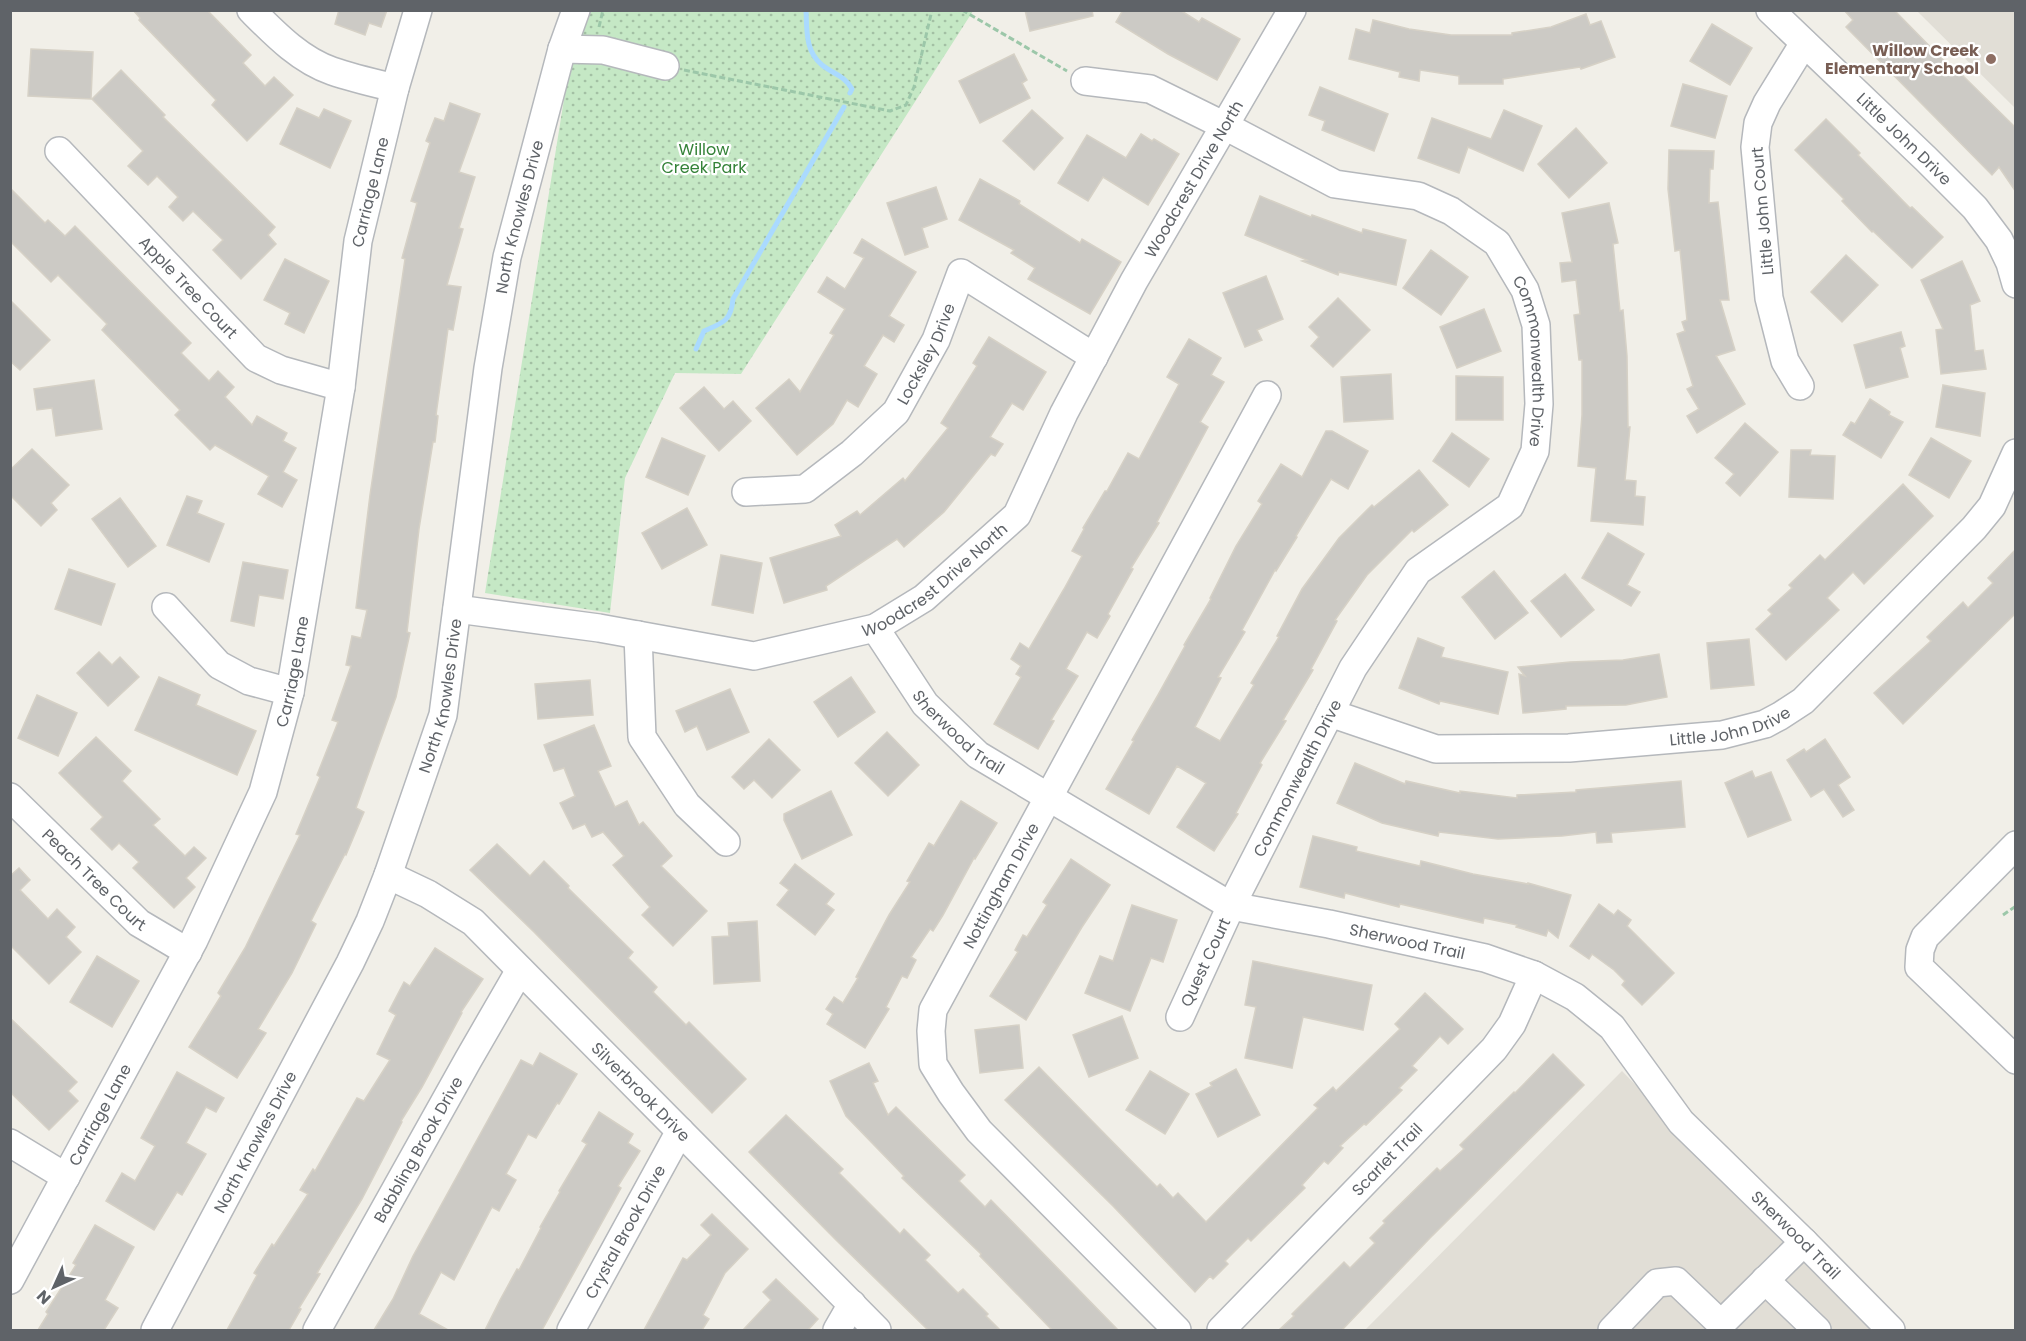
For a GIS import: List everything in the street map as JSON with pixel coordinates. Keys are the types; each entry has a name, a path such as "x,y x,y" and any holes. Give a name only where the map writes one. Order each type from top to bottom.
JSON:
{"street":[{"path":"251,10 279,38 305,58 331,71 395,88"},
{"name":"Carriage Lane","path":"10,1280 188,952 263,792 290,692 341,387 358,241 395,88 418,10"},
{"name":"North Knowles Drive","path":"155,1330 350,963 370,921 443,715 488,369 507,257 562,49 576,10"},
{"name":"Woodcrest Drive North","path":"457,609 638,635 754,656 875,628 924,598 1017,515 1065,413 1134,281 1292,10"},
{"name":"Little John Drive","path":"1770,10 1975,208 1999,240 2010,263 2016,284"},
{"name":"Little John Court","path":"1800,386 1785,360 1769,298 1755,147 1758,123 1767,103 1804,43"},
{"path":"562,49 603,50 664,66"},
{"name":"Commonwealth Drive","path":"1085,81 1150,90 1225,126 1335,184 1418,196 1451,211 1497,243 1525,290 1536,325 1539,404 1535,452 1510,506 1418,570 1353,668 1231,906"},
{"name":"Apple Tree Court","path":"59,151 256,358 281,370 341,387"},
{"name":"Locksley Drive","path":"746,492 805,489 852,453 896,412 936,340 961,273 1094,357"},
{"name":"Nottingham Drive","path":"1177,1330 979,1131 933,1064 933,1010 1267,395"},
{"name":"Little John Drive","path":"1330,713 1436,749 1569,748 1722,735 1765,724 1803,701 1955,548 1992,506 2016,453"},
{"path":"166,607 219,665 249,681 290,692"},
{"name":"Sherwood Trail","path":"875,628 925,704 978,755 1231,906 1329,924 1485,958 1534,975 1575,997 1612,1027 1682,1122 1891,1330"},
{"path":"638,635 642,738 687,805 726,842"},
{"name":"Peach Tree Court","path":"10,797 139,923 188,952"},
{"path":"2016,845 1925,937 1920,950 1919,967 2016,1060"},
{"name":"Silverbrook Drive","path":"388,875 428,894 473,922 877,1330"},
{"name":"Quest Court","path":"1180,1017 1231,906"},
{"name":"Babbling Brook Drive","path":"317,1330 520,970"},
{"name":"Scarlet Trail","path":"1221,1330 1494,1049 1512,1024 1534,975"},
{"name":"Crystal Brook Drive","path":"571,1330 680,1131"},
{"path":"10,1143 66,1177"},
{"path":"1612,1330 1657,1283 1676,1281 1718,1328 1804,1242"},
{"path":"1765,1280 1806,1326"},
{"path":"837,1330 852,1304"}],"path":[{"path":"664,66 890,111 906,105 914,87 932,10"},
{"path":"962,10 1085,81"},
{"path":"2003,915 2016,906"}],"shaded area":[{"name":"Willow Creek Elementary School","path":"1917,11 2015,11 2015,108"},
{"path":"1622,1071 1874,1330 1365,1330"}],"green space":[{"name":"Willow Creek Park","path":"587,11 973,11 741,374 675,373 625,478 610,613 485,593 569,68"}],"building":[{"path":"133,10 207,10 251,55 243,63 265,86 274,77 293,95 247,141 212,105 216,100 139,20 140,18"},
{"path":"339,10 387,10 381,27 369,23 365,35 335,24"},
{"path":"1025,10 1092,10 1093,16 1030,31"},
{"path":"1123,10 1180,10 1199,22 1202,18 1240,39 1217,80 1168,54 1116,22"},
{"path":"1844,10 1894,10 1955,72 1957,70 2016,128 2016,192 1999,167 1992,175 1846,27 1853,20"},
{"path":"1586,14 1590,25 1601,21 1615,57 1581,69 1580,67 1503,79 1503,84 1459,84 1459,76 1420,70 1419,81 1399,77 1400,72 1349,59 1356,29 1370,33 1373,20 1409,29 1451,35 1512,35 1512,33 1551,27"},
{"path":"1712,24 1752,48 1730,85 1690,61"},
{"path":"31,49 93,52 91,99 28,96"},
{"path":"1014,54 1027,80 1022,83 1030,98 980,123 959,81"},
{"path":"121,70 165,115 163,117 275,227 268,235 276,244 241,279 213,250 223,240 193,211 183,221 169,207 178,197 157,176 148,185 128,166 143,151 92,99"},
{"path":"1683,84 1727,96 1715,138 1671,126"},
{"path":"1320,87 1388,114 1374,151 1322,130 1325,121 1309,115"},
{"path":"450,103 480,114 459,172 475,177 459,228 463,229 447,285 461,287 453,330 448,329 436,415 438,416 435,442 433,442 419,529 407,632 410,633 396,697 356,808 364,812 346,855 311,921 316,924 292,973 258,1029 266,1033 237,1078 189,1047 221,996 218,993 245,948 300,835 296,834 320,777 317,775 338,722 332,720 351,666 346,665 352,636 361,638 367,610 356,608 370,495 405,259 402,258 417,203 411,201 430,143 426,141 435,118 444,121"},
{"path":"297,108 319,118 324,109 351,121 330,168 280,144"},
{"path":"1032,110 1063,138 1034,170 1003,141"},
{"path":"1504,110 1542,126 1523,171 1468,147 1459,173 1418,158 1432,118 1491,139"},
{"path":"1826,119 1910,208 1912,207 1943,237 1912,268 1872,232 1842,201 1844,199 1795,150"},
{"path":"1576,128 1607,163 1569,198 1538,164"},
{"path":"1141,134 1179,154 1148,205 1103,177 1088,201 1058,183 1087,135 1126,158"},
{"path":"1669,150 1714,151 1713,169 1710,169 1709,203 1718,202 1729,300 1720,300 1735,350 1716,356 1745,404 1697,433 1687,416 1699,409 1687,389 1693,386 1677,334 1685,331 1682,322 1687,320 1680,250 1675,251 1668,189"},
{"path":"980,179 1020,201 1019,204 1080,243 1082,239 1121,262 1090,314 1028,279 1035,268 1011,253 1014,250 959,220"},
{"path":"936,187 947,219 922,228 928,247 905,255 887,203"},
{"path":"10,188 45,223 48,220 65,236 75,226 191,343 181,353 209,381 218,371 234,387 225,397 252,425 257,416 287,433 283,441 296,448 283,472 297,480 282,507 258,494 269,476 215,445 210,450 175,415 180,410 102,330 107,324 58,275 51,282 10,241"},
{"path":"1260,196 1311,217 1312,215 1362,233 1363,229 1406,240 1396,285 1339,272 1338,275 1245,235"},
{"path":"1609,203 1618,243 1613,244 1627,356 1628,427 1630,427 1625,480 1636,481 1635,496 1645,497 1643,525 1591,521 1596,468 1578,466 1582,415 1582,360 1579,360 1574,315 1580,314 1576,280 1562,282 1560,263 1572,262 1562,213"},
{"path":"862,239 916,272 889,316 904,325 894,342 883,335 864,366 877,374 858,407 847,400 833,424 797,455 756,408 789,379 800,392 834,335 830,333 845,309 818,292 827,277 845,289 864,258 854,253"},
{"path":"1431,250 1468,277 1441,315 1403,288"},
{"path":"1846,255 1878,285 1842,322 1811,292"},
{"path":"285,259 329,281 304,333 285,324 290,313 264,300"},
{"path":"1962,261 1980,301 1970,305 1975,351 1983,350 1986,369 1941,374 1936,330 1943,329 1921,280"},
{"path":"1266,276 1283,319 1257,330 1262,340 1245,347 1223,293"},
{"path":"1338,298 1370,330 1333,367 1311,346 1319,337 1309,327"},
{"path":"10,300 50,340 20,370 10,361"},
{"path":"1484,309 1501,351 1457,368 1440,327"},
{"path":"1901,332 1905,346 1900,348 1908,377 1866,388 1854,345"},
{"path":"989,337 1046,372 1023,410 1012,403 990,437 1003,444 995,456 991,454 944,512 904,547 897,539 826,586 827,590 784,603 770,558 841,536 835,525 857,511 860,515 903,478 905,481 948,428 941,423 977,366 973,363"},
{"path":"1189,339 1221,358 1211,375 1224,382 1200,422 1208,427 1157,522 1159,523 1131,568 1133,569 1108,614 1110,616 1097,638 1087,632 1066,669 1078,676 1051,720 1054,721 1038,749 994,724 1021,677 1016,674 1021,666 1011,659 1020,643 1029,649 1064,589 1082,556 1072,551 1083,528 1128,453 1139,459 1179,384 1167,377"},
{"path":"1391,374 1393,419 1344,422 1341,377"},
{"path":"1456,376 1503,377 1503,420 1456,420"},
{"path":"94,380 102,429 56,436 52,408 37,410 34,389"},
{"path":"1943,385 1985,393 1980,436 1936,427"},
{"path":"704,387 724,409 733,401 751,421 719,451 680,408"},
{"path":"1870,399 1890,412 1889,415 1903,422 1881,458 1843,435 1851,422 1855,424"},
{"path":"1745,423 1778,452 1740,496 1726,483 1734,474 1715,458"},
{"path":"1326,431 1332,431 1368,451 1348,489 1331,479 1275,570 1242,630 1245,632 1218,677 1221,678 1195,727 1220,741 1254,685 1251,683 1279,637 1277,636 1302,589 1339,538 1372,505 1374,507 1419,470 1448,505 1414,532 1412,530 1367,575 1335,620 1337,621 1311,669 1313,670 1260,763 1262,765 1236,813 1238,814 1214,851 1177,827 1206,783 1177,766 1149,814 1106,789 1211,599 1236,546 1262,504 1258,501 1281,464 1302,477"},
{"path":"1452,433 1489,459 1469,487 1433,461"},
{"path":"662,438 705,456 688,495 646,477"},
{"path":"1931,438 1971,461 1949,498 1909,475"},
{"path":"32,449 69,485 51,503 57,510 41,526 10,495 10,470"},
{"path":"1791,450 1811,450 1810,455 1835,456 1833,499 1789,497"},
{"path":"1903,484 1933,516 1864,584 1853,572 1827,598 1839,610 1786,660 1756,629 1772,614 1768,610 1792,588 1789,585 1820,555 1825,560"},
{"path":"187,496 202,501 197,513 224,524 209,562 167,545"},
{"path":"120,498 156,546 128,567 92,519"},
{"path":"687,508 707,545 662,569 642,533"},
{"path":"1608,533 1644,554 1627,585 1640,592 1631,606 1582,578"},
{"path":"2016,549 2016,613 1903,724 1874,693 1931,641 1927,637 1963,602 1968,608 1993,583 1988,578"},
{"path":"721,555 762,563 753,613 712,605"},
{"path":"243,562 288,570 283,599 259,595 254,626 231,621"},
{"path":"69,569 115,584 101,625 55,609"},
{"path":"1494,571 1528,613 1495,639 1462,597"},
{"path":"1565,574 1594,610 1561,637 1531,601"},
{"path":"1418,638 1444,648 1441,657 1508,672 1498,714 1440,701 1439,704 1399,688"},
{"path":"1749,639 1754,685 1711,689 1707,643"},
{"path":"99,652 112,665 120,657 139,677 108,706 77,673"},
{"path":"1659,654 1667,697 1626,705 1566,706 1566,709 1523,713 1519,674 1525,676 1518,667 1623,660"},
{"path":"159,677 200,695 196,705 256,731 237,775 135,730"},
{"path":"851,677 875,712 838,737 814,702"},
{"path":"590,680 593,715 538,719 535,684"},
{"path":"730,689 749,732 707,750 697,726 685,732 676,711"},
{"path":"37,695 77,713 58,756 18,738"},
{"path":"594,725 611,766 598,771 615,807 627,801 639,825 643,822 672,856 661,866 707,911 673,946 642,915 650,907 613,865 624,856 603,832 592,837 585,824 573,829 560,803 575,796 564,768 554,771 544,745"},
{"path":"887,732 919,765 888,796 855,763"},
{"path":"96,737 131,771 122,781 160,819 153,825 185,856 194,847 206,858 186,878 195,887 174,908 133,868 139,862 119,843 112,850 91,829 103,817 59,773"},
{"path":"769,739 800,770 772,798 754,780 744,789 732,777"},
{"path":"1825,739 1850,777 1838,785 1854,810 1843,817 1824,789 1811,797 1787,760 1804,749 1806,752"},
{"path":"1355,763 1405,784 1406,781 1460,793 1460,791 1517,798 1517,795 1576,792 1576,790 1681,781 1685,827 1611,833 1612,842 1597,843 1596,832 1498,839 1439,832 1438,836 1382,823 1337,803"},
{"path":"1752,771 1755,778 1771,772 1791,820 1748,837 1725,783"},
{"path":"831,791 852,835 802,859 784,820 784,814"},
{"path":"961,801 997,823 974,858 933,931 930,929 911,957 916,960 907,978 902,976 886,1007 889,1009 865,1048 827,1024 833,1014 826,1009 834,997 843,1003 929,843 934,846"},
{"path":"1313,836 1357,847 1356,851 1420,866 1421,861 1473,874 1528,883 1571,895 1558,938 1548,930 1546,936 1516,927 1517,925 1484,918 1483,923 1400,904 1399,907 1345,893 1344,898 1300,887"},
{"path":"497,844 530,876 544,861 633,952 628,958 657,987 653,992 686,1025 689,1022 746,1079 712,1113 470,870"},
{"path":"1071,859 1110,885 1026,1020 990,996 1018,952 1015,950 1023,935 1027,937 1047,905 1043,902"},
{"path":"795,864 834,894 826,904 834,910 815,935 777,905 789,890 780,883"},
{"path":"19,868 30,880 20,890 48,919 57,909 75,927 66,937 81,952 49,984 10,945 10,876"},
{"path":"1599,904 1614,915 1618,910 1631,920 1627,926 1674,973 1642,1005 1622,985 1625,981 1614,970 1592,954 1589,959 1570,946"},
{"path":"1132,905 1177,920 1163,962 1151,958 1130,1011 1085,993 1100,956 1113,961"},
{"path":"757,921 760,981 714,984 712,937 729,936 728,923"},
{"path":"435,948 483,979 461,1012 422,1087 401,1121 362,1199 317,1273 320,1274 299,1308 301,1309 289,1330 227,1330 257,1275 254,1273 308,1194 300,1190 313,1169 315,1171 357,1098 364,1101 390,1060 377,1054 396,1015 389,1011 404,982 410,986"},
{"path":"97,956 139,981 112,1027 70,1002"},
{"path":"1253,961 1372,985 1363,1030 1303,1017 1292,1068 1245,1058 1256,1007 1245,1005"},
{"path":"1425,993 1463,1029 1448,1044 1440,1036 1412,1066 1417,1070 1399,1088 1402,1090 1366,1125 1364,1124 1340,1146 1343,1148 1328,1164 1324,1161 1302,1185 1305,1188 1251,1241 1248,1238 1225,1261 1228,1264 1213,1279 1210,1276 1195,1292 1113,1206 1005,1100 1039,1067 1157,1187 1160,1184 1173,1198 1178,1193 1206,1222 1318,1108 1314,1105 1333,1087 1336,1091 1400,1029 1395,1024"},
{"path":"1122,1016 1138,1058 1089,1077 1073,1035"},
{"path":"10,1018 77,1082 68,1091 78,1101 49,1130 10,1092"},
{"path":"1019,1025 1023,1068 980,1073 975,1030"},
{"path":"540,1053 577,1074 536,1138 528,1134 506,1174 516,1180 499,1211 492,1207 454,1280 441,1272 419,1314 448,1330 374,1330 393,1299 413,1256 521,1060 533,1066"},
{"path":"1553,1054 1584,1085 1430,1238 1342,1330 1279,1330 1344,1262 1350,1268 1375,1243 1370,1238 1385,1223 1383,1221 1437,1168 1440,1171 1464,1149 1460,1145"},
{"path":"869,1063 878,1081 873,1083 888,1115 896,1107 965,1175 959,1181 985,1207 991,1200 1118,1330 1052,1330 980,1256 981,1254 902,1178 904,1176 846,1116 830,1081"},
{"path":"1236,1069 1260,1115 1218,1137 1196,1094 1212,1086 1210,1083"},
{"path":"1150,1071 1189,1094 1165,1134 1126,1110"},
{"path":"177,1072 224,1098 216,1112 206,1107 186,1143 206,1154 182,1195 177,1192 154,1230 106,1201 122,1173 135,1181 155,1146 141,1138"},
{"path":"599,1112 633,1134 628,1143 640,1151 618,1186 621,1188 542,1330 485,1330 517,1269 519,1270 559,1191 587,1144 582,1141"},
{"path":"786,1115 843,1169 839,1173 900,1234 904,1229 930,1255 925,1260 958,1293 963,1289 988,1314 986,1316 1000,1330 928,1330 836,1240 749,1152"},
{"path":"712,1214 748,1249 725,1273 703,1315 709,1319 702,1330 644,1330 683,1258 687,1260 711,1235 701,1225"},
{"path":"95,1225 134,1247 105,1300 118,1308 104,1330 38,1330 48,1314 46,1312 76,1265 73,1263"},
{"path":"776,1279 818,1319 808,1330 743,1330 771,1300 763,1292"}],"waterway":[{"path":"806,10 808,40 812,53 822,65 845,81 852,89 850,93"},
{"path":"696,349 704,331 728,317 733,299 844,107"}],"place":[{"name":"Willow Creek Elementary School","path":"1991,59"}]}
